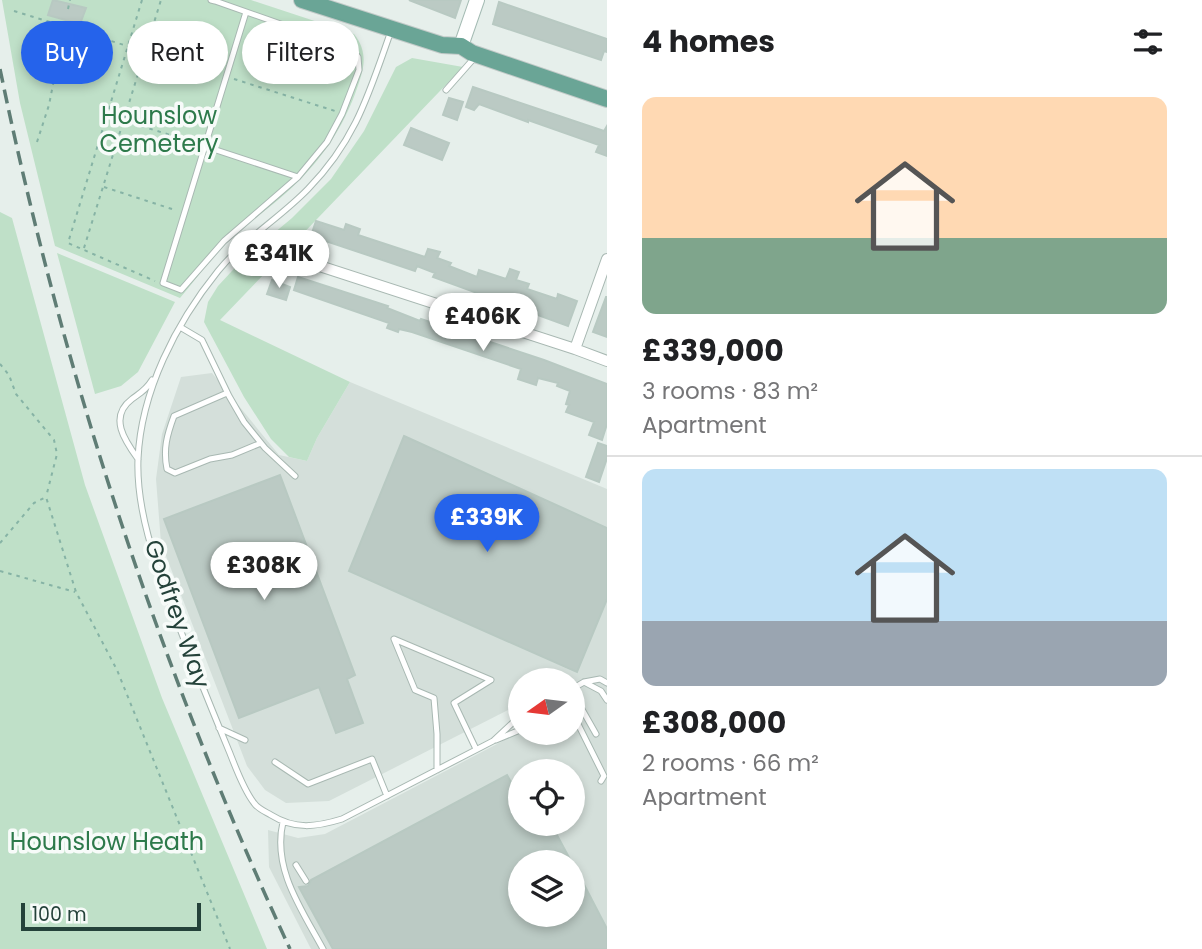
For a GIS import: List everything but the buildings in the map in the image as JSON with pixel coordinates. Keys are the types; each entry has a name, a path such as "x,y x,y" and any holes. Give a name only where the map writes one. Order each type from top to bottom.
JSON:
{"main road":[{"path":"302,0 442,45 461,46 477,55 604,94"}],"street":[{"path":"461,46 477,0"},
{"path":"295,258 607,361"},
{"path":"575,349 607,259"}],"lane":[{"path":"211,0 352,50 358,57 359,70 342,114 327,142 298,177 224,241 181,290 163,283 223,84"},
{"path":"228,70 246,12"},
{"name":"Godfrey Way","path":"392,28 363,110 337,156 307,190 261,227 218,271 180,327 156,374 143,425 138,459 141,497 153,557 193,665 255,805 283,822 302,827 320,826 342,819 493,741 508,727"},
{"path":"446,90 477,55"},
{"path":"204,146 298,177"},
{"path":"180,327 202,340 244,422 295,476"},
{"path":"138,459 119,426 121,415 129,401 145,391 156,374"},
{"path":"227,393 174,416 164,452 167,469 175,473 261,443"},
{"path":"437,769 434,698 415,690 394,639 491,680 454,704 476,749"},
{"path":"585,682 600,679 607,683"},
{"path":"585,683 601,691 607,700"},
{"path":"585,715 596,734"},
{"path":"219,728 245,740"},
{"path":"493,741 508,736"},
{"path":"585,740 602,767 604,776 601,780"},
{"path":"275,762 308,784 372,759 387,796"},
{"path":"283,822 279,839 281,861 292,890 323,949"},
{"path":"296,865 306,881"}],"path":[{"path":"68,9 70,0"},
{"path":"136,21 142,0"},
{"path":"154,21 161,0"},
{"path":"15,11 48,21"},
{"path":"127,52 68,243 163,283"},
{"path":"228,77 342,114"},
{"path":"37,142 53,84"},
{"path":"83,249 135,84"},
{"path":"124,121 204,146"},
{"path":"103,187 183,213"},
{"path":"0,364 9,375 16,394 54,440 57,454 46,497 76,592 117,670 230,949"},
{"path":"0,543 34,503 46,497"},
{"path":"0,571 76,592"}],"shaded area":[{"path":"212,373 279,455 307,461 317,438 350,382 607,489 607,949 311,949 269,867 268,830 298,838 325,834 508,738 508,746 584,746 585,668 508,668 508,710 329,801 286,803 265,790 247,766 161,543 156,479 162,434 181,377"}],"green space":[{"name":"Hounslow Cemetery","path":"2,0 251,0 315,21 242,21 242,84 358,84 335,136 308,171 221,248 180,298 55,246 20,103"},
{"name":"Hounslow Cemetery","path":"359,41 363,56 359,81"},
{"path":"412,58 463,67 220,320 350,382 317,438 307,461 289,457 271,439 244,397 204,322 208,302 218,286 244,258 292,218 331,179 364,131 396,67"},
{"name":"Hounslow Heath","path":"0,212 12,218 85,485 162,698 267,949 0,949"},
{"path":"57,253 175,302 138,372 121,386 95,394"}],"railway":[{"path":"0,69 53,296 119,518 198,735 290,949"}]}
